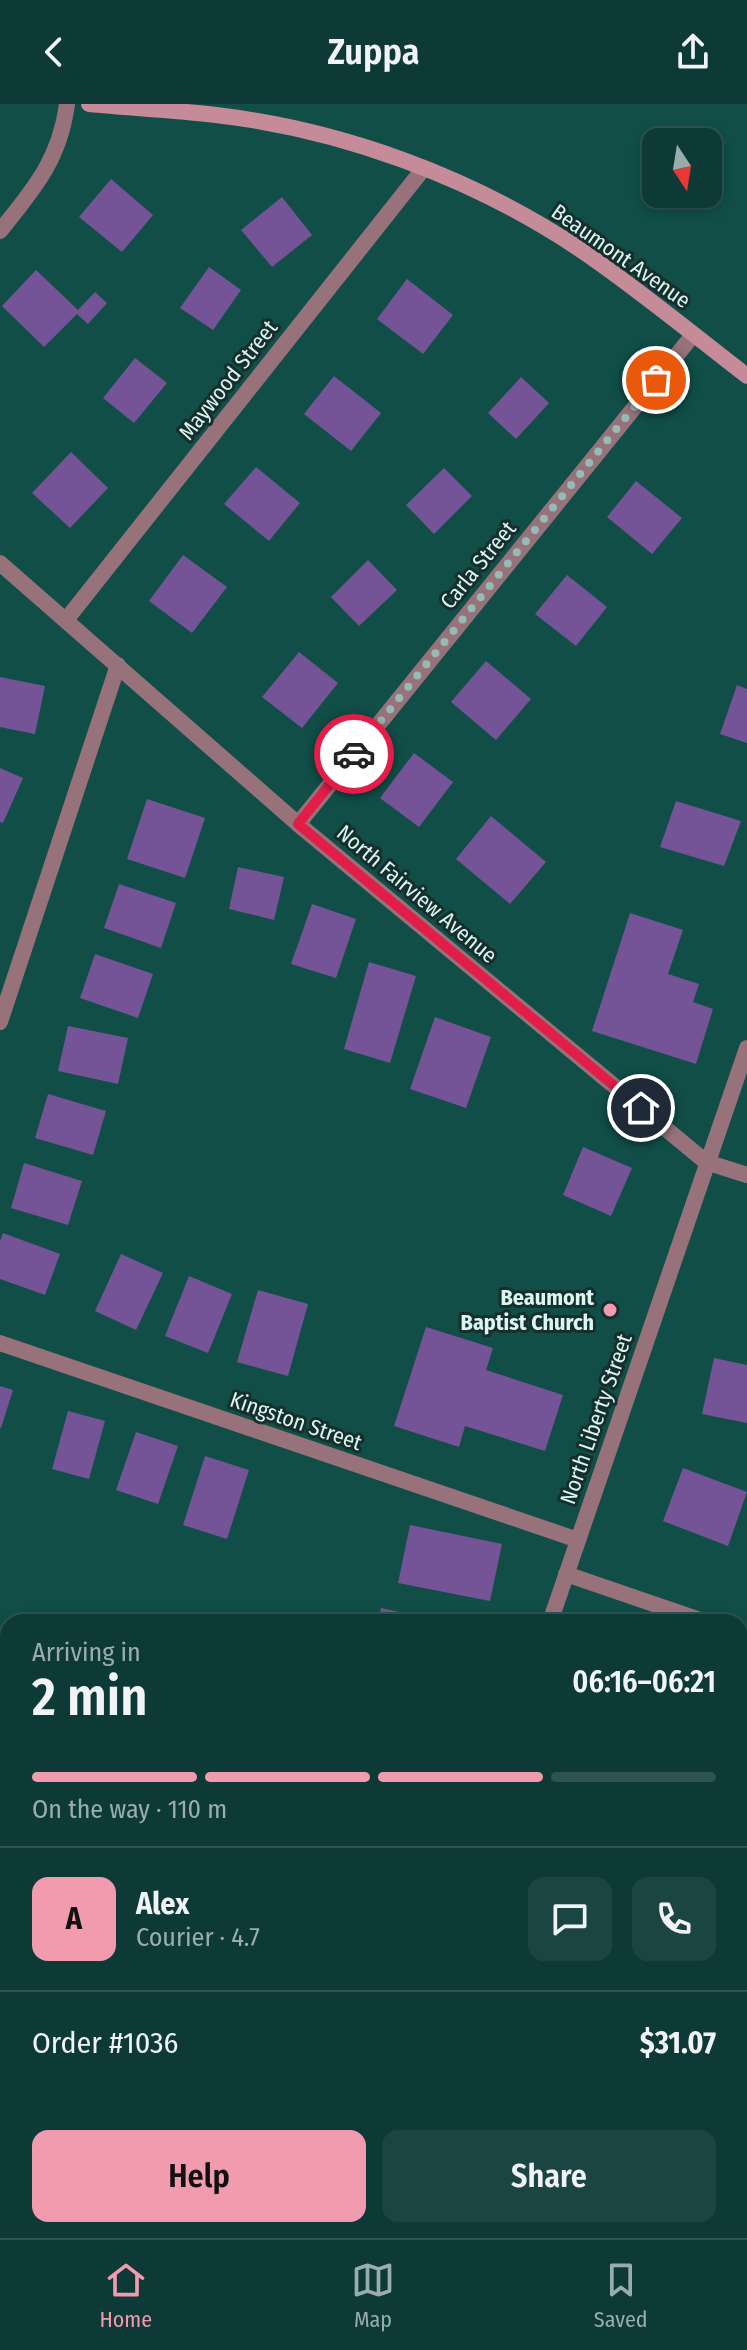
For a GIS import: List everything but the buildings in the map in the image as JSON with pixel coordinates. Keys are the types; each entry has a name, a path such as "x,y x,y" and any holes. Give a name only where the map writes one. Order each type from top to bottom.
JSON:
{"street":[{"path":"0,231 49,167 58,146 67,104"},
{"name":"Beaumont Avenue","path":"89,104 218,115 310,132 424,168 527,217 576,247 747,376"},
{"name":"Maywood Street","path":"66,620 424,168"},
{"name":"Carla Street","path":"298,824 693,335"},
{"name":"North Fairview Avenue","path":"0,563 298,824 706,1162 747,1175"},
{"path":"0,1022 118,665"},
{"name":"North Liberty Street","path":"553,1614 747,1048"},
{"name":"Kingston Street","path":"0,1343 578,1540"},
{"path":"566,1574 683,1614"}],"way so far":[{"path":"354,754 656,380"}],"place":[{"name":"Beaumont Baptist Church","path":"610,1310"}],"route":[{"path":"354,754 298,824 641,1108"}]}
